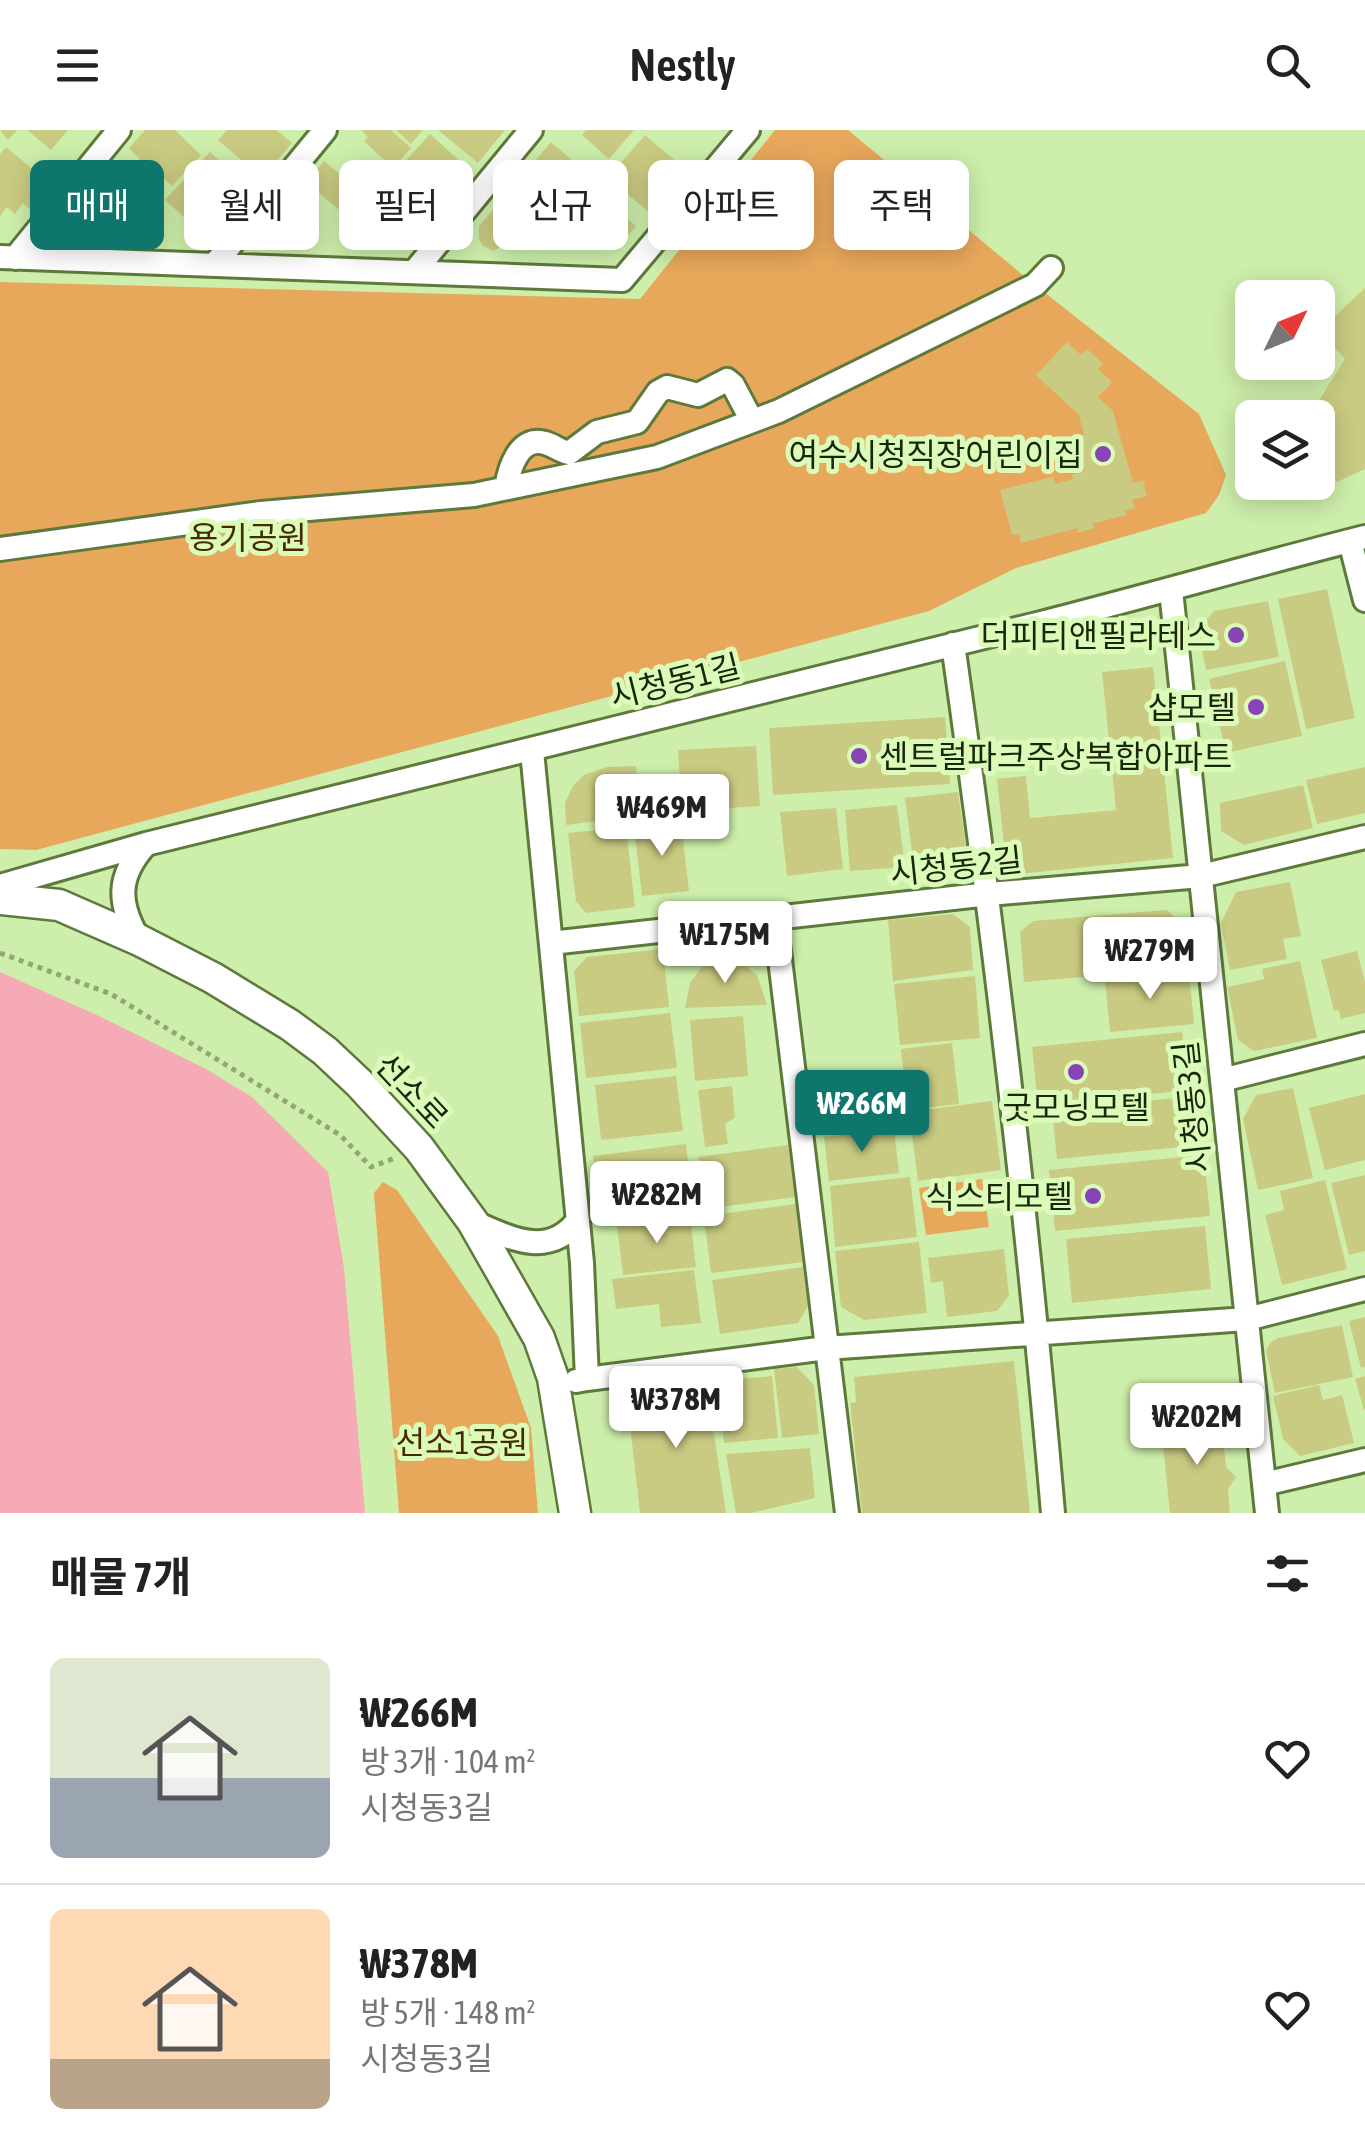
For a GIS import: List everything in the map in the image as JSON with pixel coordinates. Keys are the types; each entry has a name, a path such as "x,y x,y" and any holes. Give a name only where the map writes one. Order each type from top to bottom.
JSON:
{"street":[{"path":"8,257 120,130"},
{"path":"214,264 325,130"},
{"path":"414,272 531,130"},
{"path":"8,257 622,280 748,130"},
{"path":"0,549 261,513 474,495 657,457 779,411 1035,285 1051,268"},
{"path":"506,488 509,468 519,452 532,442 544,442 568,453 597,432 637,422 658,392 667,387 698,394 727,380 752,420"},
{"path":"1358,539 1365,600"},
{"name":"시청동1길","path":"0,886 146,844 532,751 1358,539"},
{"name":"시청동3길","path":"1171,590 1267,1513"},
{"path":"953,644 989,894 1038,1332 1053,1513"},
{"path":"532,751 578,1220 587,1379"},
{"name":"시청동2길","path":"552,943 989,894 1201,876 1365,836"},
{"path":"139,940 125,916 122,900 130,867 146,844"},
{"name":"선소로","path":"0,898 59,905 139,940 213,978 290,1025 348,1072 419,1148 473,1222 539,1338 554,1384 575,1513"},
{"path":"775,918 847,1513"},
{"path":"1222,1080 1365,1044"},
{"path":"473,1222 514,1240 542,1244 558,1240 578,1220"},
{"path":"554,1384 826,1348 1247,1320 1365,1289"},
{"path":"1264,1484 1365,1460"}],"path":[{"path":"0,953 111,994 340,1135 371,1167 419,1148"}],"green space":[{"name":"용기공원","path":"775,130 848,130 884,160 834,160 834,250 969,250 969,230 1199,414 1226,475 1219,495 1206,513 1016,568 929,611 36,850 0,849 0,282 640,299 679,250 814,250 814,160 751,160"},
{"path":"982,1179 989,1227 926,1235 919,1188"},
{"name":"선소1공원","path":"383,1182 397,1190 498,1336 531,1428 538,1513 399,1513 374,1193"}],"shaded area":[{"path":"0,972 206,1069 252,1097 328,1172 344,1268 365,1513 0,1513"}],"building":[{"path":"0,130 17,130 8,140"},
{"path":"27,130 68,130 51,150"},
{"path":"145,130 175,130 201,155 196,160 184,160 184,173 172,186 164,179 164,160 139,160 129,148"},
{"path":"227,130 276,130 292,143 277,160 241,160 218,140"},
{"path":"361,130 391,130 411,148 400,160 384,160 364,141 368,137"},
{"path":"396,130 423,130 411,144"},
{"path":"438,130 505,130 478,163"},
{"path":"586,130 634,130 609,159 582,135"},
{"path":"430,134 459,160 406,160"},
{"path":"645,135 674,160 648,160 648,211 628,195 628,160 623,160"},
{"path":"551,142 572,160 536,160"},
{"path":"6,147 30,167 30,209 23,203 15,214 7,207 0,216 0,154"},
{"path":"210,152 219,160 202,160"},
{"path":"324,161 339,173 339,210 319,193 319,167"},
{"path":"184,180 184,217 165,200"},
{"path":"493,210 496,250 494,251 483,246 479,226"},
{"path":"628,219 636,226 628,235"},
{"path":"1365,288 1365,469 1337,482 1335,400 1319,400 1345,359 1335,348 1335,316"},
{"name":"여수시청직장어린이집","path":"1067,342 1081,355 1087,349 1103,364 1098,369 1112,382 1098,397 1113,411 1133,483 1143,480 1147,496 1132,500 1135,508 1125,511 1126,515 1092,524 1094,528 1077,533 1078,528 1021,543 1019,534 1012,535 1000,490 1053,477 1055,484 1085,471 1076,436 1084,435 1079,415 1036,375"},
{"path":"1327,589 1355,718 1306,729 1278,599"},
{"path":"1268,601 1279,657 1206,670 1198,630 1214,611"},
{"name":"샵모텔","path":"1285,661 1302,736 1226,753 1209,679"},
{"path":"1153,667 1173,858 1019,874 1006,863 997,779 1026,776 1030,818 1116,810 1102,672"},
{"name":"센트럴파크주상복합아파트","path":"945,717 950,784 773,795 769,728"},
{"path":"756,746 760,806 682,811 678,750"},
{"path":"636,766 637,780 662,777 667,812 566,825 565,803 584,775 607,767"},
{"path":"1365,767 1365,813 1317,824 1306,780"},
{"path":"1303,785 1313,828 1244,845 1221,831 1220,803"},
{"path":"958,792 968,862 914,867 905,798"},
{"path":"897,805 905,867 850,871 845,810"},
{"path":"836,808 843,869 787,876 780,812"},
{"path":"681,822 689,891 642,896 634,827"},
{"path":"626,827 635,907 586,913 576,901 568,833"},
{"path":"1290,882 1301,936 1283,939 1287,959 1230,970 1221,923 1236,892"},
{"path":"1167,910 1182,924 1188,968 1024,982 1020,932 1033,921"},
{"path":"953,914 970,927 973,970 893,981 888,920"},
{"path":"663,949 669,1007 579,1016 574,971 587,957"},
{"path":"1357,951 1365,982 1365,1013 1341,1019 1339,1010 1334,1011 1321,960"},
{"path":"725,957 737,959 757,975 767,1005 685,1008 690,983 702,967"},
{"path":"1300,961 1317,1038 1254,1051 1238,1040 1227,987 1264,979 1262,969"},
{"path":"1189,973 1194,1024 1110,1032 1105,981"},
{"path":"975,976 980,1038 900,1045 894,984"},
{"path":"670,1013 677,1068 586,1078 580,1023"},
{"path":"743,1016 748,1076 695,1081 690,1020"},
{"path":"1182,1032 1189,1090 1038,1106 1032,1047"},
{"path":"952,1043 959,1104 908,1110 901,1049"},
{"path":"676,1076 683,1131 601,1140 595,1085"},
{"path":"732,1086 735,1118 725,1124 728,1144 705,1147 698,1090"},
{"path":"1293,1088 1313,1178 1258,1190 1243,1119 1256,1095"},
{"path":"873,1089 876,1128 822,1133 819,1094"},
{"path":"1365,1094 1365,1160 1325,1170 1309,1108"},
{"path":"1197,1096 1202,1145 1057,1159 1052,1110"},
{"path":"992,1101 1001,1170 918,1181 909,1112"},
{"path":"894,1129 899,1173 829,1181 824,1137"},
{"path":"686,1144 694,1210 602,1222 593,1156"},
{"path":"788,1145 795,1197 705,1209 698,1157"},
{"path":"1204,1155 1210,1216 1055,1231 1049,1170"},
{"path":"1365,1175 1365,1251 1349,1255 1331,1183"},
{"path":"910,1177 917,1237 835,1247 830,1186"},
{"path":"1325,1180 1347,1269 1282,1285 1265,1215 1284,1210 1280,1191"},
{"path":"796,1204 804,1262 711,1273 704,1216"},
{"path":"690,1216 696,1267 623,1275 617,1225"},
{"path":"1205,1226 1211,1289 1072,1303 1066,1239"},
{"path":"919,1242 927,1313 864,1320 841,1307 835,1251"},
{"path":"1004,1249 1009,1296 997,1311 947,1317 943,1281 931,1283 928,1258"},
{"path":"803,1267 808,1306 798,1323 720,1334 712,1280"},
{"path":"694,1270 701,1323 661,1327 659,1304 616,1309 612,1279"},
{"path":"1365,1317 1365,1367 1361,1368 1349,1321"},
{"path":"1342,1325 1353,1377 1275,1393 1266,1351 1270,1343"},
{"path":"1014,1361 1030,1513 862,1513 850,1403 856,1402 854,1377"},
{"path":"797,1367 814,1385 819,1434 782,1438 774,1369"},
{"path":"772,1376 778,1438 724,1443 718,1381"},
{"path":"1365,1376 1365,1410 1364,1410 1355,1379"},
{"path":"706,1381 726,1513 640,1513 628,1408 644,1389"},
{"path":"1319,1385 1323,1400 1342,1395 1354,1443 1300,1456 1283,1439 1273,1396"},
{"path":"1221,1419 1226,1467 1236,1477 1228,1489 1230,1513 1170,1513 1161,1425"},
{"path":"810,1448 815,1498 736,1513 726,1454"}],"place":[{"name":"여수시청직장어린이집","path":"1103,454"},
{"name":"더피티앤필라테스","path":"1236,635"},
{"name":"샵모텔","path":"1256,707"},
{"name":"센트럴파크주상복합아파트","path":"859,756"},
{"name":"굿모닝모텔","path":"1076,1072"},
{"name":"식스티모텔","path":"1093,1196"}]}
